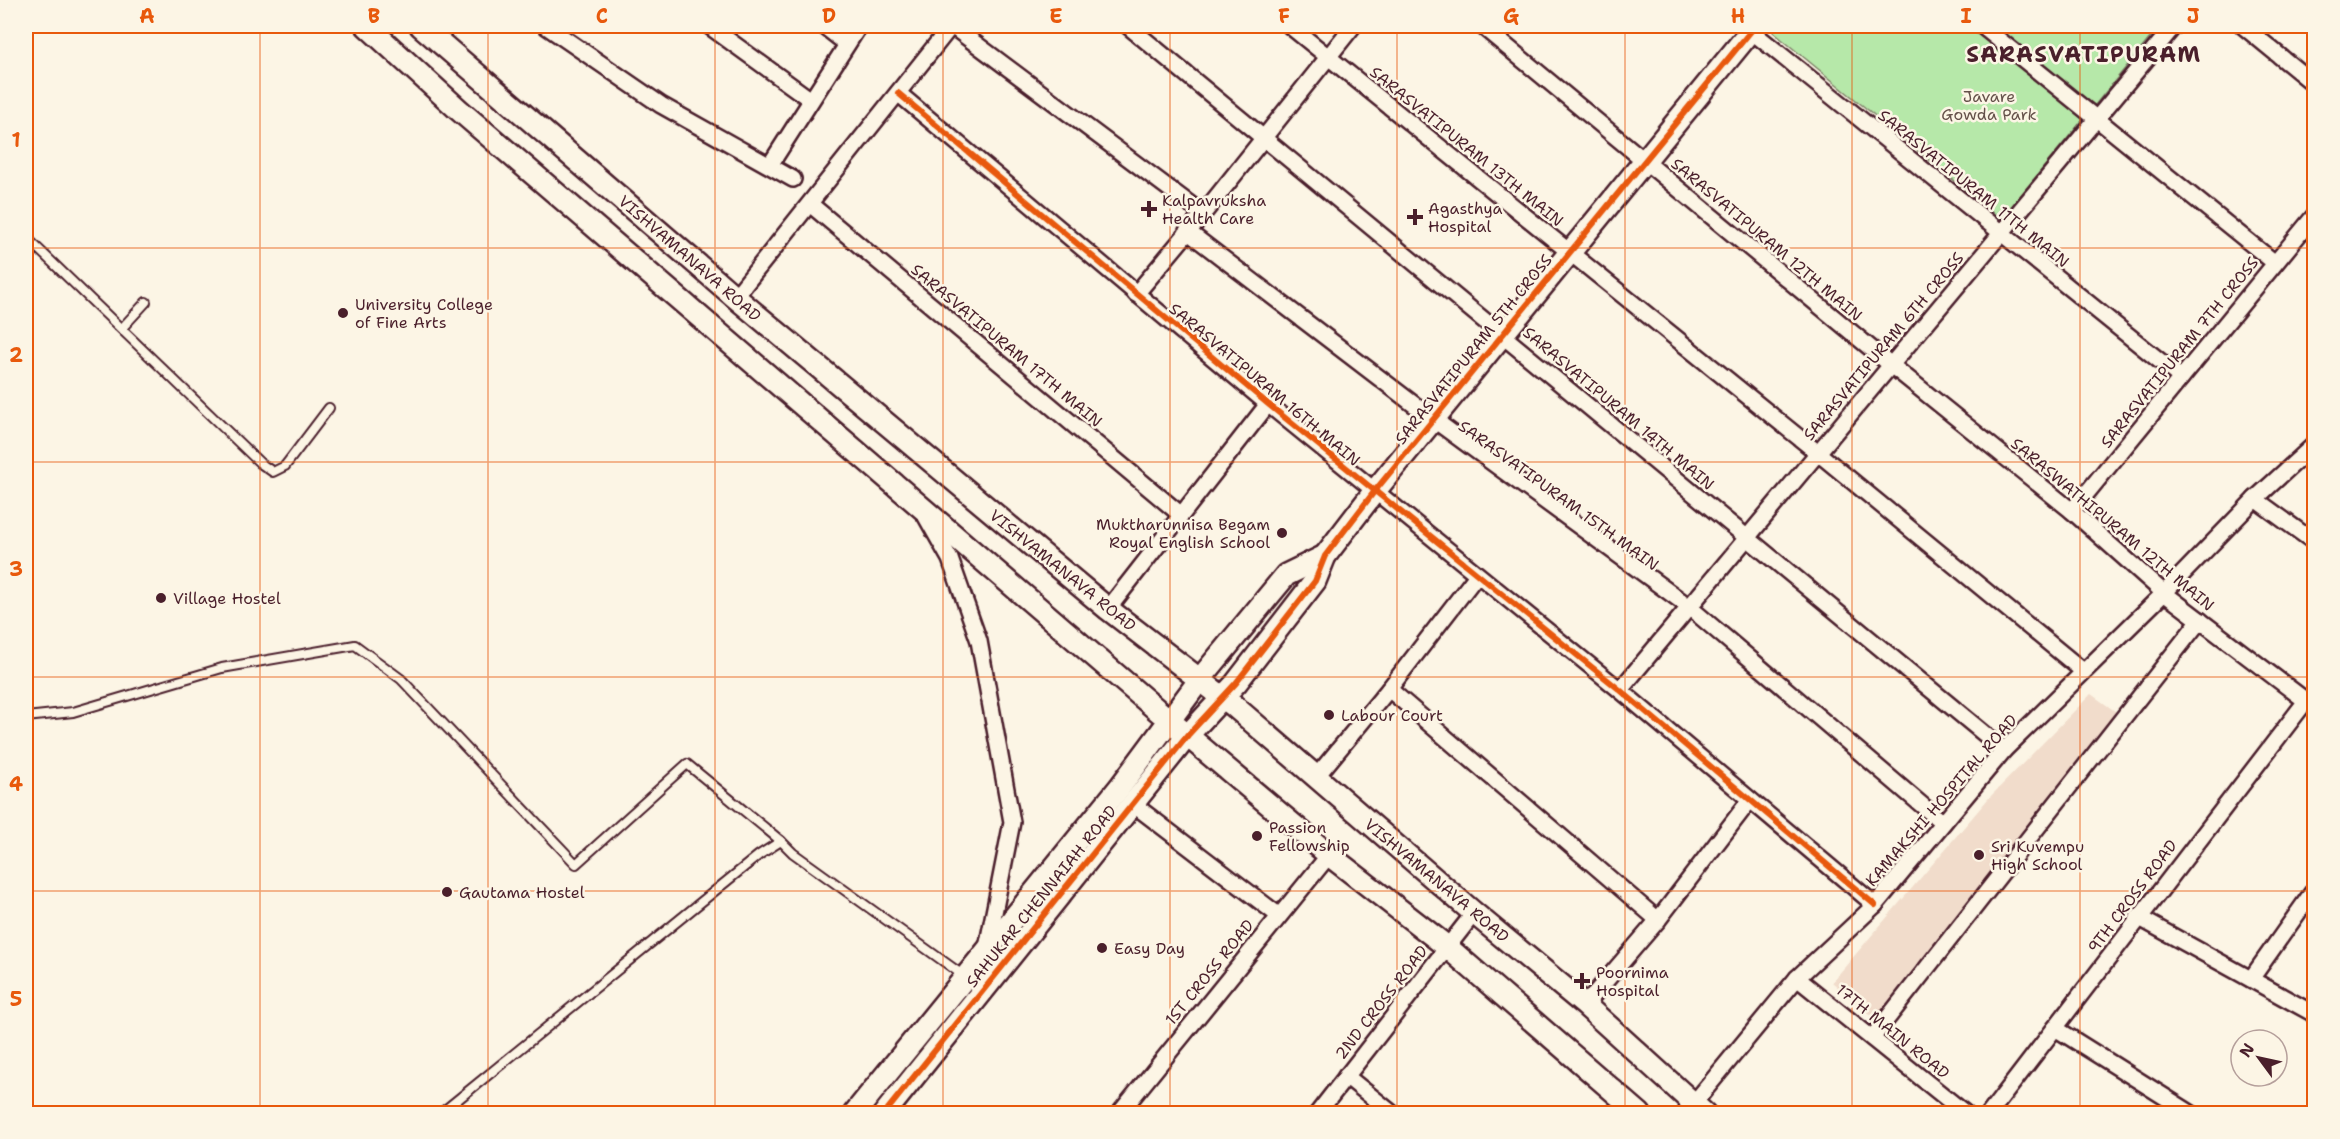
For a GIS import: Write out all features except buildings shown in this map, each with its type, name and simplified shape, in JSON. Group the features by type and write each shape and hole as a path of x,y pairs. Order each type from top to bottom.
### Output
{"main road":[{"path":"367,26 468,118 919,503 1170,721 1329,855 1446,946 1640,1113"},
{"name":"VISHVAMANAVA ROAD","path":"421,26 735,297 1108,609 1201,678 1474,913 1585,1005 1694,1110"},
{"name":"SARASVATIPURAM 5TH CROSS","path":"1222,697 1236,683 1315,580 1325,556 1374,492 1751,27"},
{"name":"SARASVATIPURAM 5TH CROSS","path":"1201,678 1286,575 1325,556"},
{"name":"SAHUKAR CHENNAIAH ROAD","path":"854,1113 1120,787 1201,678"},
{"name":"SAHUKAR CHENNAIAH ROAD","path":"885,1113 1188,735 1222,697"}],"street":[{"path":"709,26 811,100"},
{"path":"824,26 847,44"},
{"path":"770,165 859,26"},
{"path":"735,297 952,26 1203,214"},
{"name":"SARASVATIPURAM 14TH MAIN","path":"1128,26 2004,750"},
{"name":"SARASVATIPURAM 13TH MAIN","path":"1290,26 1818,453 2083,671"},
{"path":"1136,294 1353,26"},
{"name":"SARASVATIPURAM 12TH MAIN","path":"1482,26 1891,365"},
{"path":"1982,26 2276,263"},
{"name":"SARASVATIPURAM 6TH CROSS","path":"1620,690 2174,26"},
{"path":"2243,26 2314,84"},
{"name":"SARASVATIPURAM 11TH MAIN","path":"1751,27 2000,234 2181,378"},
{"path":"553,28 661,105 793,179"},
{"name":"SARASVATIPURAM 16TH MAIN","path":"898,93 1268,404 1620,690 1875,905"},
{"name":"SARASVATIPURAM 17TH MAIN","path":"810,204 1180,514"},
{"name":"SARASVATIPURAM 7TH CROSS","path":"2072,511 2314,216"},
{"name":"SARASVATIPURAM 15TH MAIN","path":"1187,231 1433,419 1688,606 1943,823"},
{"name":"SARASWATHIPURAM 12TH MAIN","path":"1891,365 2072,511 2164,593 2310,704"},
{"path":"1108,609 1268,404"},
{"name":"KAMAKSHI HOSPITAL ROAD","path":"1694,1110 1797,978 1875,905 2004,750 2164,593 2255,499 2314,445"},
{"path":"2255,499 2314,542"},
{"path":"919,503 950,559 979,641 1012,822 986,951"},
{"path":"1316,777 1477,575"},
{"path":"1872,1038 2200,620"},
{"path":"1389,688 1658,920"},
{"name":"9TH CROSS ROAD","path":"1989,1113 2138,917 2310,704"},
{"path":"1585,1005 1658,920 1750,800"},
{"path":"1133,804 1278,915"},
{"name":"1ST CROSS ROAD","path":"1119,1113 1329,855"},
{"path":"2251,979 2314,890"},
{"name":"2ND CROSS ROAD","path":"1317,1113 1474,913"},
{"path":"2138,917 2314,1014"},
{"name":"17TH MAIN ROAD","path":"1797,978 1966,1113"},
{"path":"2055,1029 2192,1113"},
{"path":"1346,1076 1393,1113"}],"lane":[{"path":"26,237 260,464 273,472 285,466 329,408"},
{"path":"122,328 146,302"},
{"path":"26,717 73,712 222,668 355,645 401,680 576,864 687,764 793,853 965,977"},
{"path":"440,1113 759,855 781,841"}],"shaded area":[{"path":"2091,694 2119,714 1877,1021 1832,982 1988,799"}],"green space":[{"name":"Javare Gowda Park","path":"1779,26 2160,26 2001,219 1773,32"}],"cycle path":[{"path":"884,1114 1188,735 1236,683 1315,581 1325,556 1374,492 1755,26"},
{"path":"898,93 1268,404 1620,690 1875,905"}],"place":[{"name":"Kalpavruksha Health Care","path":"1149,209"},
{"name":"Agasthya Hospital","path":"1415,217"},
{"name":"University College of Fine Arts","path":"343,313"},
{"name":"Muktharunnisa Begam Royal English School","path":"1282,533"},
{"name":"Village Hostel","path":"161,598"},
{"name":"Labour Court","path":"1329,715"},
{"name":"Passion Fellowship","path":"1257,836"},
{"name":"Sri Kuvempu High School","path":"1979,855"},
{"name":"Gautama Hostel","path":"447,892"},
{"name":"Easy Day","path":"1102,948"},
{"name":"Poornima Hospital","path":"1582,981"}],"district":[{"name":"SARASVATIPURAM","path":"2084,54"}]}
